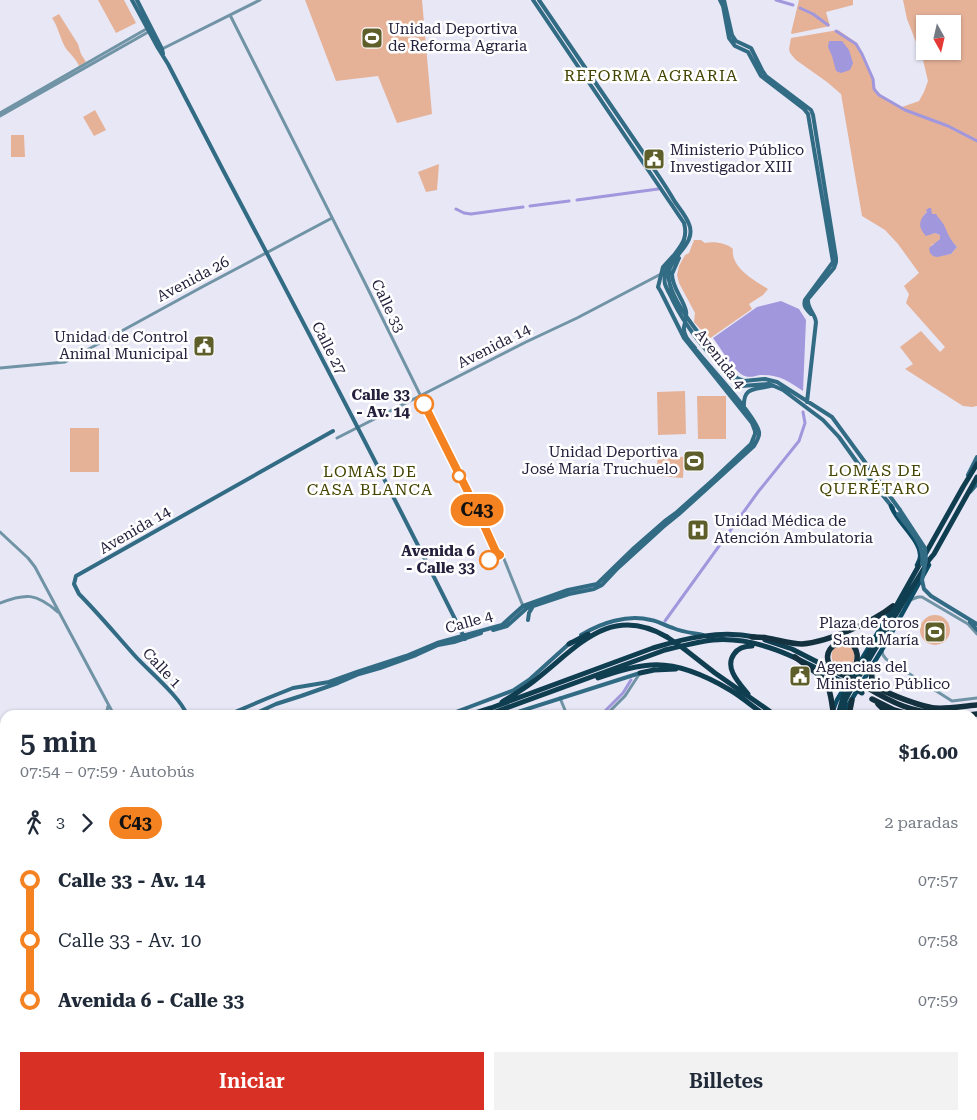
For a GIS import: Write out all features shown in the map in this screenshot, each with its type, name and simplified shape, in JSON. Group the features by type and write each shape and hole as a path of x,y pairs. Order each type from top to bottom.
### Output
{"highway":[{"path":"843,710 849,693 977,464"},
{"path":"837,710 844,694 896,608 934,554 977,477"},
{"path":"752,637 794,644 818,641 839,634 896,608"},
{"path":"491,708 535,680 585,639 608,628 622,625"},
{"path":"569,644 606,626 645,626 668,637 767,710"},
{"path":"485,710 653,648 705,635 731,634 767,640 792,649 835,671"},
{"path":"501,710 665,650 714,640 732,640 760,645 788,654 864,690 915,710"},
{"path":"844,679 828,661 828,653 833,645 842,642 849,643 856,649 858,658 855,669"},
{"path":"751,698 731,668 730,661 733,654 744,647 750,646 788,654"},
{"path":"795,657 825,681 830,691 833,710"},
{"path":"874,663 872,679 875,685 907,701 935,708 977,706"},
{"path":"569,686 635,667 670,665 708,679 731,691 758,710"},
{"path":"640,673 682,668"},
{"path":"864,690 884,710"},
{"path":"872,699 894,710"},
{"path":"850,710 852,700"},
{"path":"954,710 977,706"}],"main road":[{"path":"132,0 150,29"},
{"path":"137,0 150,29"},
{"path":"533,0 684,223 686,232 682,245 663,267 661,274"},
{"path":"539,0 689,222 690,236 669,270 670,282 690,323 736,378 744,381 772,380 777,382 800,398 829,425 891,506 918,546 920,558 896,608 855,669 837,700 835,710"},
{"path":"720,0 735,46 748,52 761,76 804,110 809,118 833,262 804,304 813,318 813,342 806,404"},
{"path":"724,0 731,36"},
{"name":"Calle 27","path":"150,29 358,428 464,637"},
{"name":"Avenida 4","path":"680,253 672,274 672,281 686,309 687,314 684,327 686,336 754,420 759,430 758,439 754,446"},
{"path":"673,256 666,269 665,283 687,327 736,383 742,386 768,384 774,386 834,419 925,548 926,560 922,580 923,587 976,630"},
{"name":"Avenida 4","path":"661,274 658,287 677,326 689,345 752,423 755,431 753,440"},
{"path":"806,404 812,352"},
{"path":"744,407 744,396 748,392 774,386"},
{"path":"800,398 807,394"},
{"name":"Avenida 14","path":"79,574 332,431"},
{"name":"Calle 4","path":"263,710 359,674 426,652 438,645 454,642 502,625 523,606 568,590 597,584 639,543 730,464 753,440"},
{"name":"Calle 4","path":"240,710 293,688 329,682 406,656 430,645 507,626 524,610 569,594 594,589 602,584 662,527 754,446"},
{"path":"963,487 977,457"},
{"path":"967,495 977,484"},
{"path":"891,506 899,512 922,549 920,583 922,591 969,620 976,630"},
{"path":"911,536 914,535 916,530"},
{"path":"845,710 882,650 934,554"},
{"path":"911,577 918,568"},
{"name":"Calle 1","path":"79,574 76,576 74,584 79,594 184,710"},
{"path":"528,620 529,613 534,606"},
{"path":"461,710 514,690 529,680 569,644 594,628 622,620 640,618 674,629 705,635"},
{"path":"525,710 640,673"}],"street":[{"path":"161,51 260,0"},
{"name":"Calle 33","path":"230,15 478,512 496,552 504,559 523,606"},
{"path":"0,114 150,29"},
{"name":"Avenida 26","path":"0,368 65,362 332,218"},
{"name":"Avenida 14","path":"337,438 661,274"},
{"path":"0,532 35,567 111,710"},
{"path":"923,576 924,585 928,592 969,620 977,620"},
{"path":"0,602 14,597 30,596 42,599 60,614"},
{"path":"909,600 918,596 922,597 976,630"},
{"path":"882,650 886,659 952,701 977,698"},
{"path":"874,663 886,659"},
{"path":"611,710 625,696 640,673"},
{"path":"560,698 565,710"},
{"path":"107,710 108,704"}],"shaded area":[{"path":"98,0 124,0 136,23 116,33"},
{"name":"Unidad Deportiva de Reforma Agraria","path":"305,0 422,0 432,114 397,123 378,76 336,81"},
{"path":"799,0 853,0 853,5 826,12 830,26 792,34"},
{"path":"903,0 977,0 977,406 972,407 963,406 905,369 913,364 900,347 921,331 940,352 945,347 906,303 909,294 904,286 919,273 898,244 885,230 862,216 841,94 796,60 789,49 791,38 838,30 857,43 876,90 884,98 902,107 919,101 924,92 928,81 923,60 961,60 961,15 916,15 916,42 907,19","holes":["927,212 934,215 942,223 949,238 957,247 951,254 946,255 931,245 937,243 940,235 930,234 923,216"]},
{"path":"59,14 78,44 86,62 79,66 67,50 52,18"},
{"path":"829,41 842,41 849,50 853,63 850,70 841,73 836,71 828,47"},
{"path":"95,110 106,130 94,136 83,117"},
{"path":"11,135 24,135 25,157 11,157"},
{"path":"439,164 437,190 426,192 418,172"},
{"path":"931,208 932,214 936,214 942,222 957,247 951,254 937,257 930,253 929,248 940,239 940,235 935,233 926,236 920,227 921,221 927,212 926,210"},
{"path":"694,240 727,245 733,249 735,262 744,273 768,289 763,295 749,304 752,309 709,339 694,322 695,313 679,283 677,275 679,266 685,255 689,253"},
{"path":"781,301 799,309 806,320 803,391 778,377 760,375 749,377 741,374 732,365 713,338 757,307"},
{"path":"685,391 686,434 658,435 657,392"},
{"path":"697,396 726,396 726,439 698,439"},
{"path":"70,428 99,428 99,472 70,472"},
{"path":"658,455 684,457 683,478 656,476"},
{"name":"Plaza de toros Santa María","path":"935,615 945,620 950,630 945,640 935,645 925,640 920,630 925,620"},
{"path":"842,644 852,648 855,655 848,672 834,664 832,658 833,649"}],"waterway":[{"path":"776,0 793,5"},
{"path":"800,8 813,14 828,25"},
{"path":"836,31 856,44 873,79 874,89 879,95 905,110 948,126 977,141"},
{"path":"577,200 658,189"},
{"path":"530,206 569,201"},
{"path":"456,209 471,214 523,207"},
{"path":"665,621 758,492 799,441 805,423 803,412"},
{"path":"606,710 623,693 631,680"}],"bus line":[{"name":"C43","path":"424,404 496,552 500,555 489,560"}],"place":[{"name":"Unidad Deportiva de Reforma Agraria","path":"372,38"},
{"name":"Ministerio Público Investigador XIII","path":"654,159"},
{"name":"Unidad de Control Animal Municipal","path":"204,346"},
{"name":"Calle 33 - Av. 14","path":"424,404"},
{"name":"Unidad Deportiva José María Truchuelo","path":"694,461"},
{"name":"Unidad Médica de Atención Ambulatoria","path":"698,530"},
{"name":"Avenida 6 - Calle 33","path":"489,560"},
{"name":"Plaza de toros Santa María","path":"935,632"},
{"name":"Agencias del Ministerio Público","path":"800,676"}],"district":[{"name":"REFORMA AGRARIA","path":"651,75"},
{"name":"LOMAS DE QUERÉTARO","path":"875,479"},
{"name":"LOMAS DE CASA BLANCA","path":"370,480"}]}
